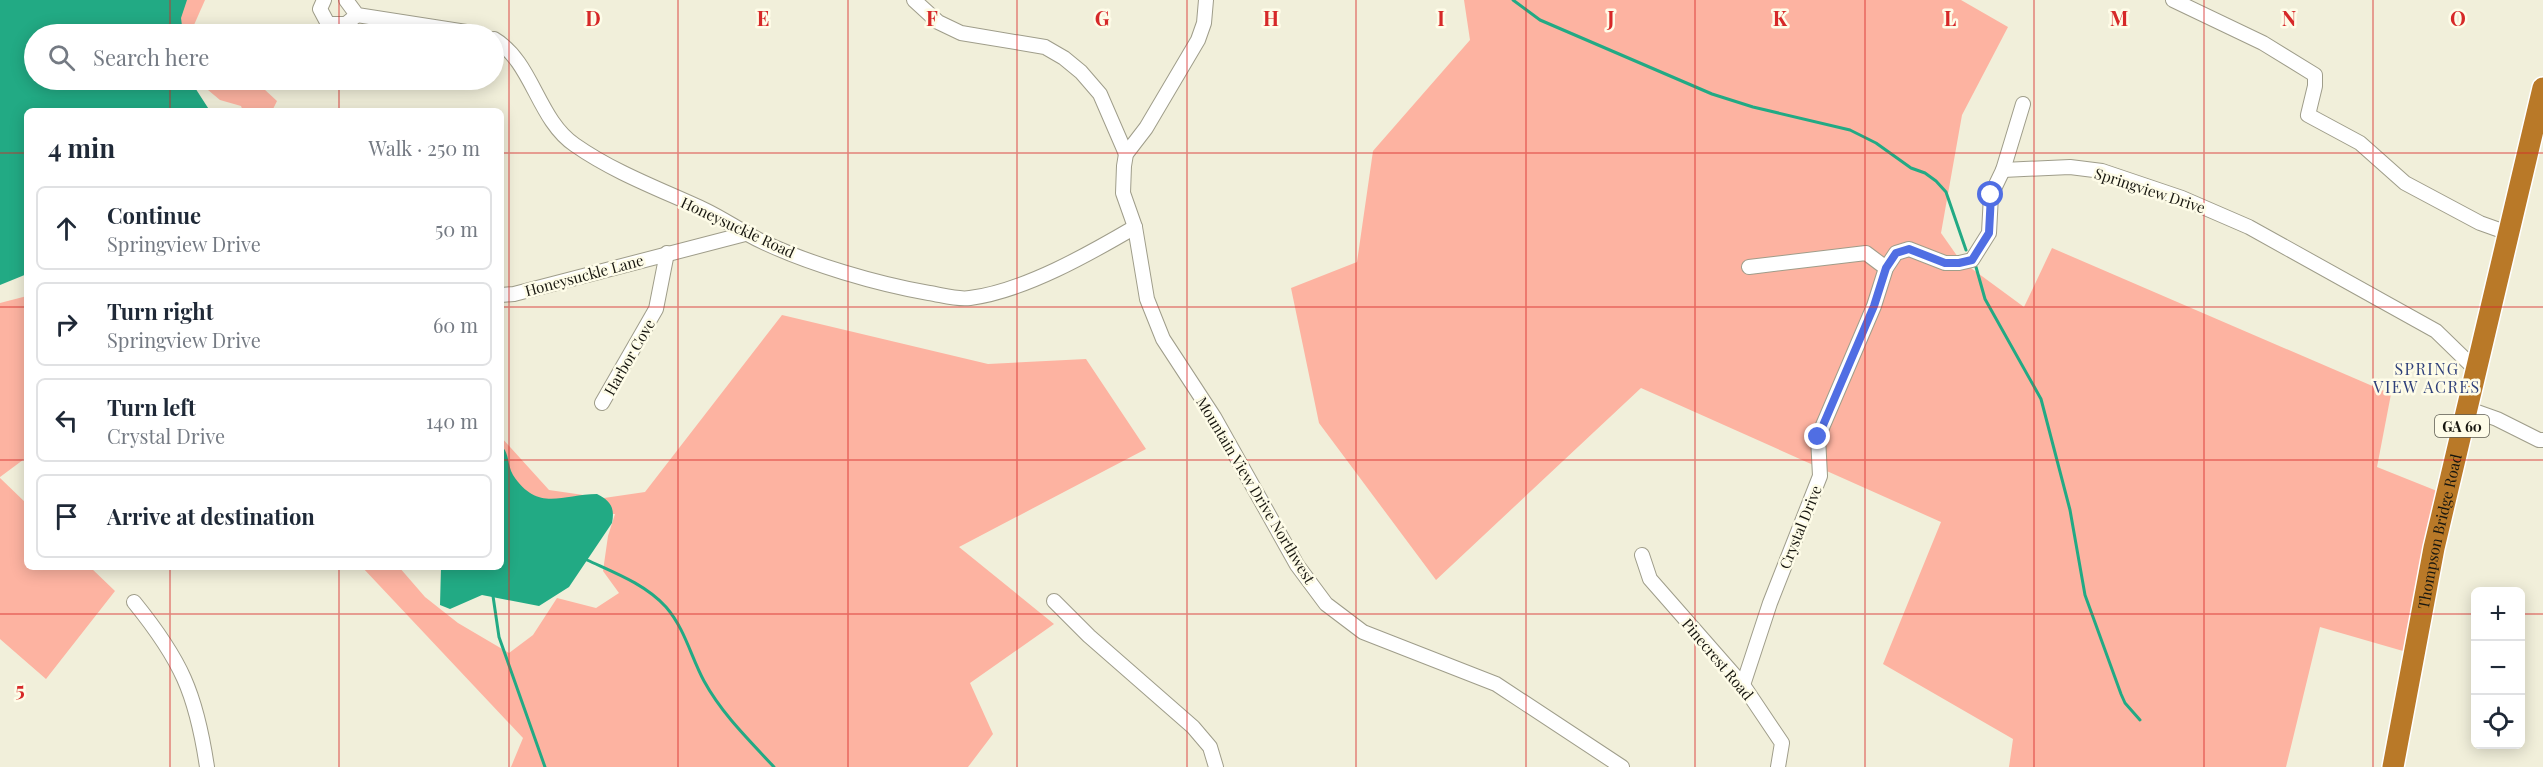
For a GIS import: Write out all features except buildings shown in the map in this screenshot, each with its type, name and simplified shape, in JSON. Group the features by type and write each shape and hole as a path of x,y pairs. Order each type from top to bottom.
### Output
{"highway":[{"name":"Thompson Bridge Road","path":"2393,767 2423,598 2543,88"}],"street":[{"path":"324,0 320,9 328,24 346,24 357,15"},
{"path":"346,0 357,15 415,24"},
{"path":"914,0 938,22 962,33 1036,45 1064,58 1081,72 1100,94 1126,154 1146,128 1198,40 1204,23 1206,0"},
{"path":"2173,0 2263,43 2315,75 2315,86 2308,115 2360,143 2405,183 2480,223 2508,233"},
{"name":"Honeysuckle Road","path":"504,46 519,64 555,125 574,145 659,192 705,210 760,240 847,273 917,291 967,299 995,293 1082,258 1135,227"},
{"path":"1749,267 1866,253 1886,268 1896,253 1909,249 1945,263 1972,260 1989,233 1991,195 2003,170 2023,104"},
{"name":"Mountain View Drive Northwest","path":"1126,154 1123,193 1135,227 1147,299 1163,339 1214,417 1297,565 1326,604 1364,632 1496,684 1622,767"},
{"name":"Springview Drive","path":"2003,170 2070,167 2102,171 2182,198 2250,227 2436,331 2471,365 2474,376"},
{"path":"667,253 749,233"},
{"name":"Honeysuckle Lane","path":"504,295 667,253"},
{"name":"Harbor Cove","path":"603,403 656,309 667,253"},
{"name":"Crystal Drive","path":"1743,685 1770,603 1820,476 1818,437 1874,306 1886,268"},
{"path":"2466,408 2543,440"},
{"name":"Pinecrest Road","path":"1641,555 1650,579 1743,685 1782,743 1778,767"},
{"path":"1054,601 1089,636 1193,727 1210,747 1216,767"},
{"path":"134,602 166,643 187,682 201,729 207,767"}],"shaded area":[{"path":"0,0 187,0 181,18 182,24 24,24 24,90 196,90 208,108 24,108 24,275 0,285"},
{"path":"177,0 205,0 194,24 178,24"},
{"path":"1464,0 1961,0 2008,27 1962,115 1941,233 1960,260 2024,307 2052,248 2391,394 2377,467 2442,493 2403,651 2320,627 2286,767 2009,767 2013,739 1883,664 1941,522 1641,388 1436,580 1319,423 1291,288 1357,262 1373,151 1470,40"},
{"path":"208,90 265,90 277,101 274,108 242,108 220,100"},
{"path":"24,297 24,459 0,477 0,303"},
{"path":"782,315 988,364 1086,359 1146,449 959,547 1054,624 970,683 993,734 968,767 511,767 523,738 365,570 402,570 425,597 458,623 509,653 533,635 557,598 596,608 619,593 603,571 608,536 615,514 565,513 508,487 504,472 504,440 549,490 604,498 645,492"},
{"path":"504,449 513,475 522,487 532,494 551,499 597,494 611,505 612,523 569,587 539,606 482,595 450,609 440,605 441,570 504,570"},
{"path":"0,478 24,501 24,570 93,570 115,591 46,679 0,639"}],"waterway":[{"path":"1513,0 1540,20 1712,94 1753,107 1850,130 1876,143 1911,168 1925,173 1946,192 1966,250"},
{"path":"1976,267 1985,299 2041,399 2070,510 2085,595 2121,694 2125,703 2140,720"},
{"path":"587,560 639,585 666,607 678,624 699,672 719,705 774,767"},
{"path":"493,596 499,637 545,767"}],"district":[{"name":"SPRING VIEW ACRES","path":"2427,377"}],"route":[{"path":"1818,437 1874,306 1886,268 1896,253 1909,249 1945,263 1972,260 1989,233 1988,215 1991,195"}]}
